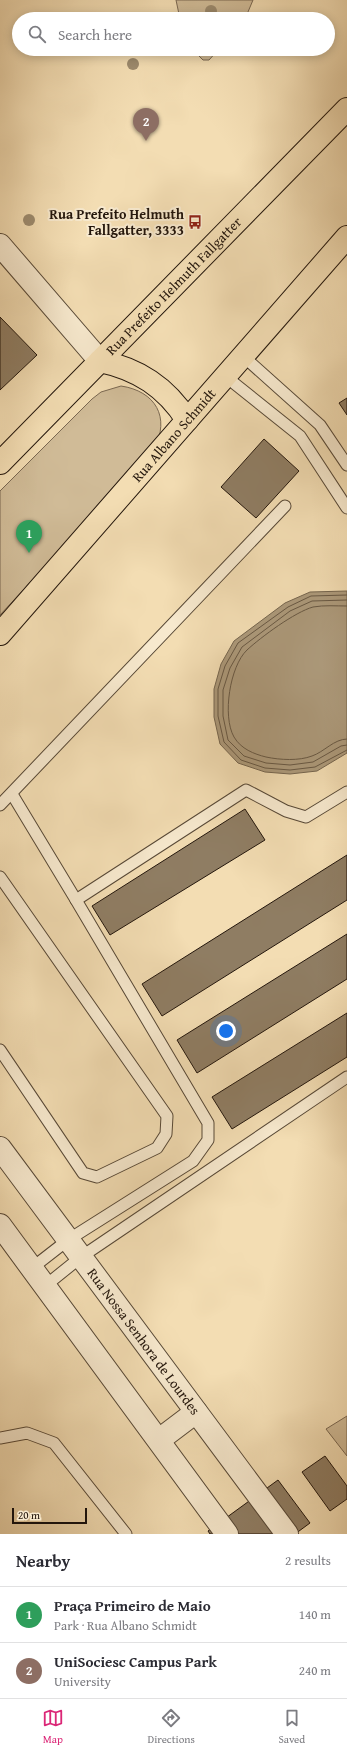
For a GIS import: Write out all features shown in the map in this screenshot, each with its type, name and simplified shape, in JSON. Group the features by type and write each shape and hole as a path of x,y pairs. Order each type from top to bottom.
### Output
{"main road":[{"name":"Rua Prefeito Helmuth Fallgatter","path":"0,463 347,109"},
{"name":"Rua Albano Schmidt","path":"0,634 347,236"},
{"path":"100,361 128,369 149,380 170,398 187,420"}],"street":[{"path":"0,245 100,361"},
{"name":"Rua Nossa Senhora de Lourdes","path":"0,1148 287,1534"},
{"path":"0,1225 228,1534"},
{"path":"159,1440 196,1412"}],"lane":[{"path":"243,356 320,425 347,465"},
{"path":"225,376 300,436 347,508"},
{"path":"0,805 285,506"},
{"path":"76,900 246,790 286,811 306,817 347,792"},
{"path":"12,794 208,1123 208,1140 193,1162 68,1240 32,1268"},
{"path":"0,877 167,1116 166,1134 157,1148 97,1177 84,1173 0,1050"},
{"path":"45,1286 81,1257 347,1077"},
{"path":"0,1438 26,1433 54,1443 126,1534"}],"shaded area":[{"path":"176,0 253,0 248,12 179,12"},
{"path":"199,56 213,56 209,60 203,60"},
{"path":"121,386 143,393 157,407 161,426 159,437 154,449 0,615 0,491 92,399 101,392"},
{"path":"347,1416 347,1456 326,1429"}],"water":[{"path":"347,591 347,753 317,771 290,774 265,772 238,763 220,744 214,717 214,689 221,664 234,641 285,603 310,592"}],"building":[{"path":"0,317 37,355 0,390"},
{"path":"347,398 347,415 339,403"},
{"path":"264,439 299,471 256,518 221,487"},
{"path":"245,809 265,840 110,935 92,906"},
{"path":"347,855 347,900 162,1016 142,984"},
{"path":"347,934 347,979 197,1073 177,1040"},
{"path":"347,1013 347,1057 232,1129 212,1097"},
{"path":"325,1456 347,1486 347,1499 330,1511 302,1472"},
{"path":"278,1480 310,1523 295,1534 210,1534 208,1531"}],"place":[{"name":"UniSociesc Campus Park","path":"146,141"},
{"name":"Rua Prefeito Helmuth Fallgatter, 3333","path":"195,222"},
{"name":"Praça Primeiro de Maio","path":"29,553"}]}
